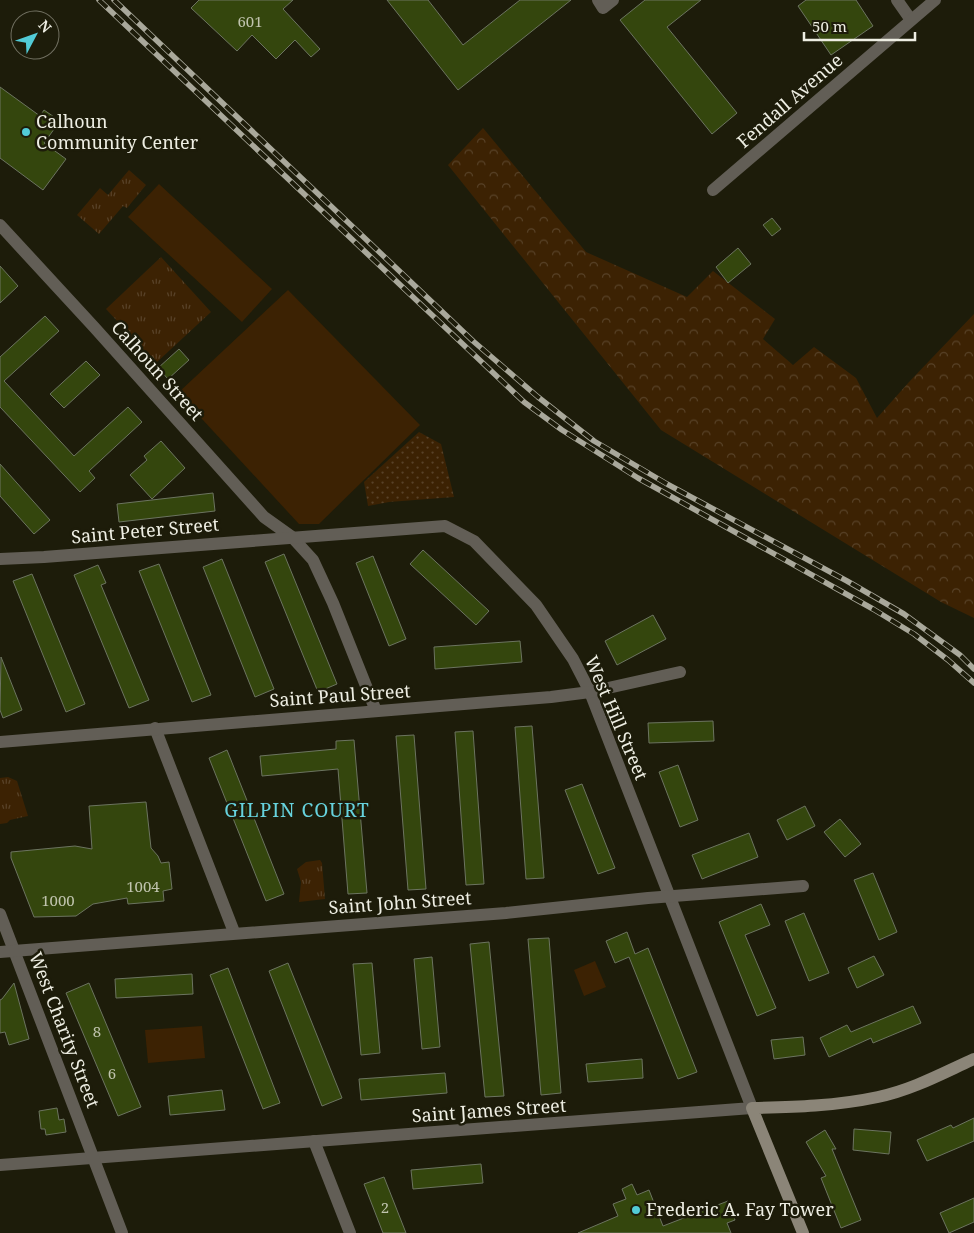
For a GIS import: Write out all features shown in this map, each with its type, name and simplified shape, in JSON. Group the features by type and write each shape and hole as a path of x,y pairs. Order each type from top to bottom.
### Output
{"street":[{"path":"897,0 911,20"},
{"name":"Fendall Avenue","path":"714,190 934,0"},
{"name":"Calhoun Street","path":"0,225 264,517 292,537 313,560 333,603 376,711"},
{"name":"West Hill Street","path":"292,537 445,526 474,540 536,605 573,659 590,692 752,1108"},
{"name":"Saint Peter Street","path":"0,559 93,554 292,537"},
{"name":"Saint Paul Street","path":"0,742 551,697 590,692 680,672"},
{"path":"155,728 234,932"},
{"name":"Saint John Street","path":"0,952 234,932 487,914 803,886"},
{"name":"West Charity Street","path":"0,914 122,1233"},
{"name":"Saint James Street","path":"0,1165 752,1108 828,1105 879,1097 925,1082 974,1059"},
{"path":"752,1108 803,1233"},
{"path":"314,1141 350,1233"}],"green space":[{"path":"483,128 586,252 687,297 713,271 775,319 763,339 793,365 814,347 856,378 877,418 974,314 974,618 941,602 661,430 448,165"},
{"path":"129,170 146,185 127,208 123,206 99,234 77,215 100,188 108,195"},
{"path":"159,184 272,289 242,322 128,217"},
{"path":"161,257 211,312 156,363 106,309"},
{"path":"288,290 420,425 319,524 299,524 178,393"},
{"path":"419,432 441,444 454,497 389,502 368,506 364,482"},
{"path":"8,777 17,781 28,816 0,824 0,778"},
{"path":"320,860 322,863 325,899 299,902 301,882 297,869 306,862"},
{"path":"595,961 606,987 584,996 574,970"},
{"path":"202,1026 205,1058 148,1063 145,1030"}],"building":[{"path":"199,0 293,0 283,9 320,49 311,57 295,40 276,59 252,35 237,51 191,8"},
{"path":"387,0 428,0 463,45 520,0 571,0 458,90"},
{"path":"645,0 701,0 667,27 737,113 712,134 620,20"},
{"path":"806,0 856,0 873,26 831,55 798,6"},
{"name":"Calhoun Community Center","path":"0,87 40,116 44,110 60,121 44,143 66,159 43,190 0,158"},
{"path":"772,218 781,229 772,236 763,225"},
{"path":"738,248 751,264 728,283 716,267"},
{"path":"0,266 18,286 0,303"},
{"path":"45,316 59,331 4,381 74,456 128,407 142,422 89,471 95,478 80,492 0,407 0,357"},
{"path":"179,349 189,360 168,379 158,368"},
{"path":"86,361 100,375 64,408 50,394"},
{"path":"161,441 185,468 152,499 130,475 147,460 144,456"},
{"path":"0,464 50,520 34,534 0,496"},
{"path":"213,493 215,511 119,522 117,504"},
{"path":"423,550 489,611 476,625 410,564"},
{"path":"284,554 337,684 318,692 265,562"},
{"path":"373,556 406,639 389,646 356,563"},
{"path":"222,559 274,689 255,697 203,567"},
{"path":"159,564 211,695 192,702 139,571"},
{"path":"98,565 106,583 101,585 149,700 129,708 74,575"},
{"path":"32,574 85,704 66,712 13,581"},
{"path":"653,615 666,639 617,665 605,641"},
{"path":"520,641 522,662 435,669 434,647"},
{"path":"1,657 22,710 3,718 0,710"},
{"path":"713,721 714,741 649,743 648,723"},
{"path":"532,726 544,878 526,879 515,727"},
{"path":"473,731 484,884 466,885 455,732"},
{"path":"414,735 426,889 408,890 396,736"},
{"path":"354,740 367,893 348,894 338,769 262,776 260,756 336,749 336,741"},
{"path":"227,750 284,894 266,901 209,758"},
{"path":"678,765 698,820 680,827 659,772"},
{"path":"582,784 615,868 598,874 565,790"},
{"path":"146,802 151,848 161,863 169,862 172,889 163,891 164,901 128,904 127,898 93,904 76,916 34,917 11,858 11,852 75,846 92,849 89,806"},
{"path":"805,806 815,826 787,840 777,820"},
{"path":"840,819 861,844 845,857 824,832"},
{"path":"749,833 758,857 702,879 692,855"},
{"path":"873,873 897,932 879,940 854,880"},
{"path":"761,904 770,925 745,935 776,1008 757,1016 719,922"},
{"path":"804,913 829,973 809,981 785,921"},
{"path":"627,932 635,954 648,948 697,1072 678,1079 629,957 615,963 606,941"},
{"path":"549,938 561,1093 541,1095 528,939"},
{"path":"489,942 504,1096 485,1097 470,944"},
{"path":"874,956 884,975 857,988 848,968"},
{"path":"432,957 440,1047 422,1049 414,959"},
{"path":"288,963 342,1098 322,1106 269,971"},
{"path":"372,963 380,1053 361,1055 353,964"},
{"path":"228,968 280,1103 263,1109 210,975"},
{"path":"192,974 193,994 116,998 115,979"},
{"path":"14,983 29,1039 9,1045 5,1032 0,1033 0,1000"},
{"path":"89,983 141,1107 118,1116 66,993"},
{"path":"913,1006 921,1023 873,1043 871,1038 829,1057 820,1038 847,1025 851,1032"},
{"path":"803,1037 805,1055 774,1059 771,1040"},
{"path":"642,1059 643,1078 588,1082 586,1064"},
{"path":"445,1073 447,1093 361,1100 359,1079"},
{"path":"222,1090 225,1110 170,1115 168,1096"},
{"path":"57,1108 59,1120 64,1119 66,1132 46,1135 45,1129 41,1129 39,1111"},
{"path":"974,1118 974,1141 927,1161 917,1140 951,1125 953,1128"},
{"path":"854,1129 891,1132 889,1154 853,1150"},
{"path":"825,1130 836,1149 832,1149 861,1220 841,1228 821,1178 826,1176 806,1142"},
{"path":"481,1164 483,1183 413,1189 411,1170"},
{"path":"384,1177 406,1233 383,1233 364,1184"},
{"name":"Frederic A. Fay Tower","path":"632,1184 637,1195 649,1190 663,1226 728,1201 735,1220 727,1223 731,1233 578,1233 618,1216 613,1204 626,1199 622,1189"},
{"path":"974,1198 974,1222 949,1233 940,1213"}],"railway":[{"path":"99,0 524,402 562,430 638,478 873,609 914,634 974,683"},
{"path":"114,0 473,341 538,397 594,441 667,484 847,581 904,614 960,655 974,669"}],"place":[{"name":"Calhoun Community Center","path":"26,132"},
{"name":"Frederic A. Fay Tower","path":"636,1210"}],"district":[{"name":"GILPIN COURT","path":"297,810"}]}
